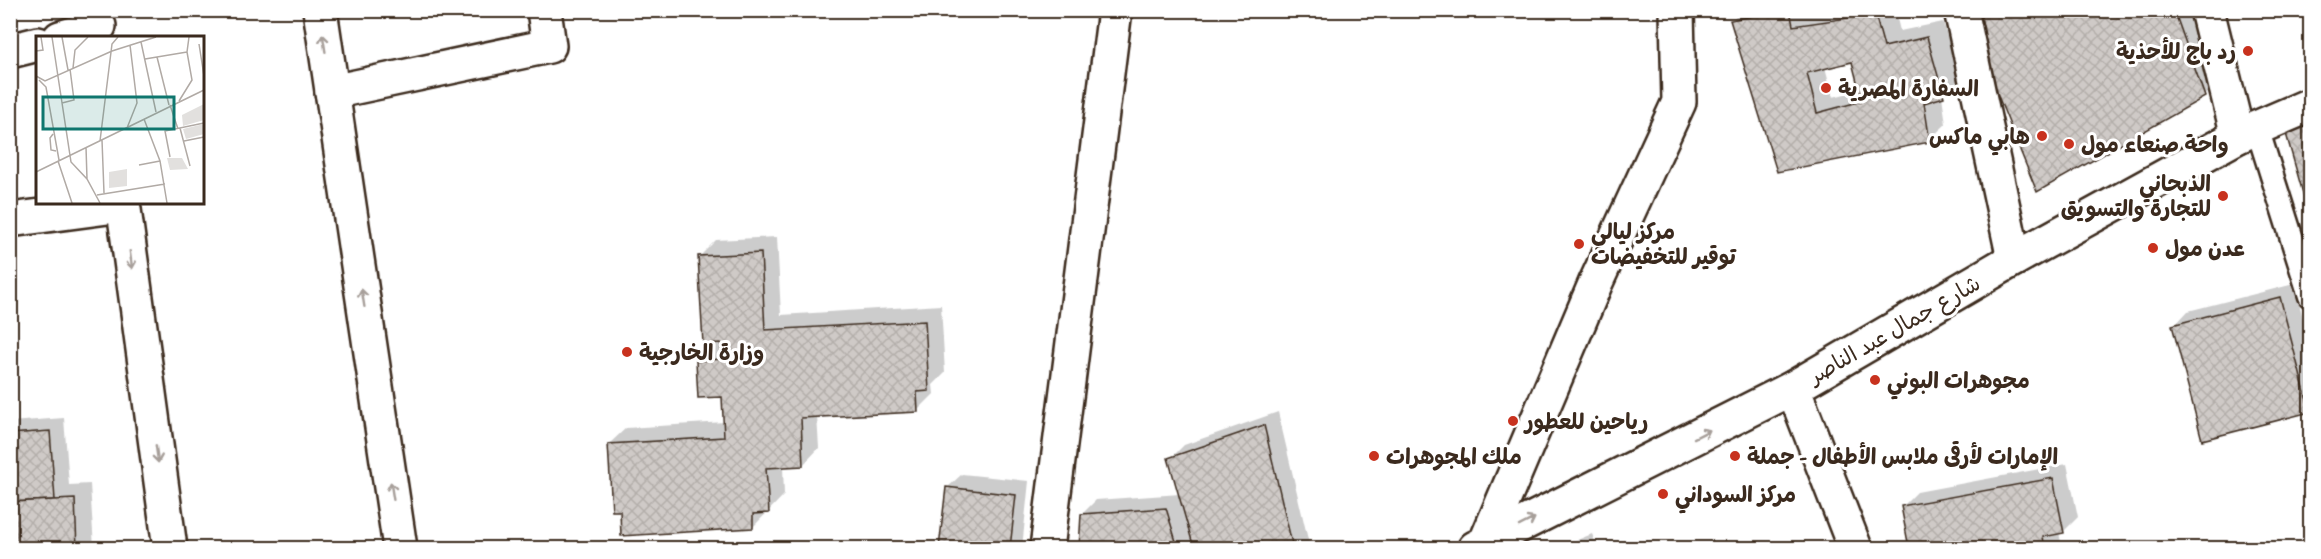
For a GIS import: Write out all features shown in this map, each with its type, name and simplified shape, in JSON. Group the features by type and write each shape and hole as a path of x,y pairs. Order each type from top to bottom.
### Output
{"street":[{"path":"320,10 400,549"},
{"path":"332,92 549,46 544,10"},
{"path":"1047,549 1115,10"},
{"path":"1480,546 1596,282 1679,102 1677,10"},
{"path":"1961,10 2014,259"},
{"path":"2207,10 2248,132"},
{"path":"66,36 99,25"},
{"path":"10,51 36,44"},
{"name":"شارع جمال عبد الناصر","path":"1480,546 1792,388 2014,259 2248,132 2310,105"},
{"path":"10,220 123,204 170,549"},
{"path":"1792,388 1855,549"}],"lane":[{"path":"2248,132 2310,296"}],"building":[{"path":"1790,10 1793,26 1875,14 1884,47 1927,37 1944,97 1924,103 1930,142 1777,172 1730,20","holes":["1852,62 1862,101 1817,113 1807,73"]},
{"name":"واحة صنعاء مول","path":"1970,10 2174,10 2205,97 2037,192 1964,12"},
{"path":"2310,114 2310,218 2283,123"},
{"path":"761,253 765,330 925,321 929,391 917,392 918,412 801,418 803,466 766,468 769,513 753,514 753,528 621,536 620,511 612,511 608,444 724,437 722,397 698,398 696,361 722,359 721,343 703,344 698,256"},
{"path":"2280,297 2310,412 2202,440 2172,325"},
{"path":"1264,425 1293,548 1194,548 1168,458"},
{"path":"50,431 55,500 10,502 10,434"},
{"path":"2053,478 2064,533 2043,537 2045,548 1909,548 1901,506"},
{"path":"946,487 1016,495 1010,548 939,548"},
{"path":"75,499 77,548 10,548 10,502"},
{"path":"1166,508 1178,548 1079,548 1081,514"}],"place":[{"name":"رد باج للأحذية","path":"2248,51"},
{"name":"السفارة المصرية","path":"1826,88"},
{"name":"هابي ماكس","path":"2042,136"},
{"name":"واحة صنعاء مول","path":"2069,144"},
{"name":"الذبحاني للتجارة والتسويق","path":"2223,196"},
{"name":"مركز ليالي توقير للتخفيضات","path":"1579,244"},
{"name":"عدن مول","path":"2153,248"},
{"name":"وزارة الخارجية","path":"627,352"},
{"name":"مجوهرات البوني","path":"1875,380"},
{"name":"رياحين للعطور","path":"1513,421"},
{"name":"ملك المجوهرات","path":"1374,456"},
{"name":"الإمارات لأرقى ملابس الأطفال - جملة","path":"1735,456"},
{"name":"مركز السوداني","path":"1663,494"}]}
